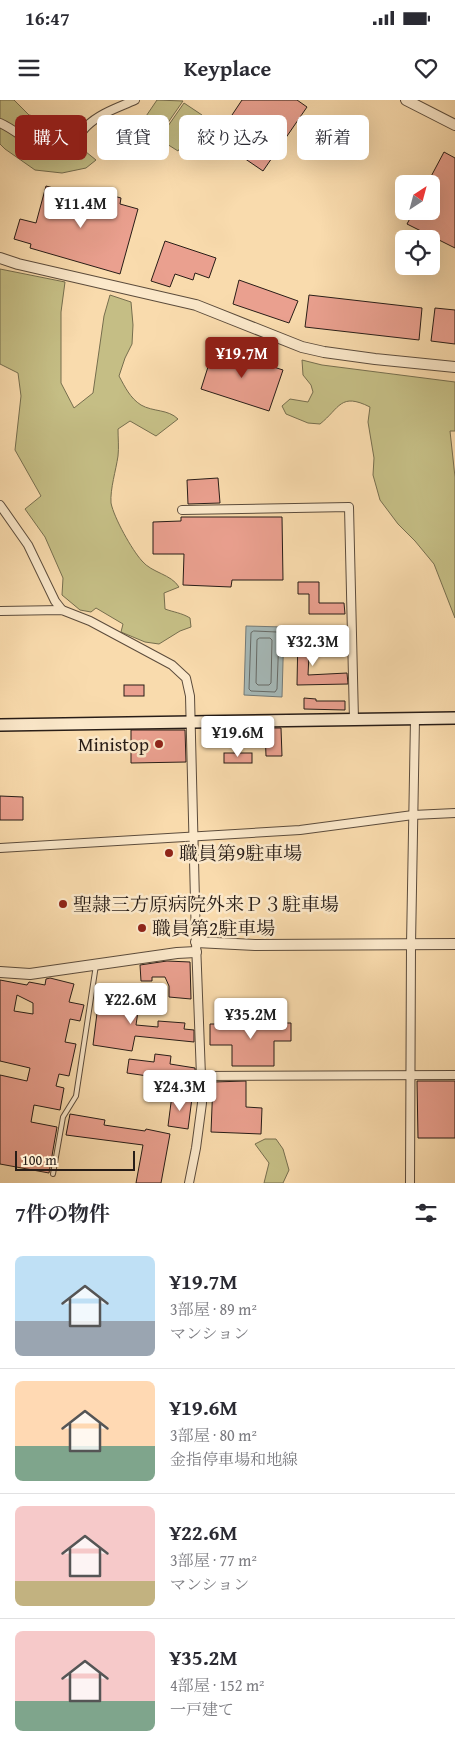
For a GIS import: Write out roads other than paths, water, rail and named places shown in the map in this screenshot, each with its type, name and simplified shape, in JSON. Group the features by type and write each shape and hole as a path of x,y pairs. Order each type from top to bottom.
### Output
{"main road":[{"path":"0,725 455,718"}],"street":[{"path":"0,123 44,149 65,149 73,143 88,125 99,117 135,100"},
{"path":"406,100 455,125"},
{"path":"0,258 18,264 196,305 302,347 375,359 455,366"},
{"path":"0,505 28,545 55,600 62,610"},
{"path":"182,510 349,507 354,720"},
{"path":"0,611 62,610 90,622 172,666 186,678 190,696 196,947 202,1076 202,1103 196,1148 188,1183"},
{"path":"410,1183 414,719"},
{"path":"0,848 300,830 413,815 455,813"},
{"path":"0,972 30,974 177,953 196,947 255,944 455,944"},
{"path":"202,1076 455,1075"}],"lane":[{"path":"54,1174 63,1117 76,1096 96,965"}],"water":[{"path":"246,626 284,627 282,697 244,695"}],"place":[{"name":"Ministop","path":"159,744"},
{"name":"職員第9駐車場","path":"169,853"},
{"name":"聖隷三方原病院外来Ｐ３駐車場","path":"63,904"},
{"name":"職員第2駐車場","path":"142,928"}]}
